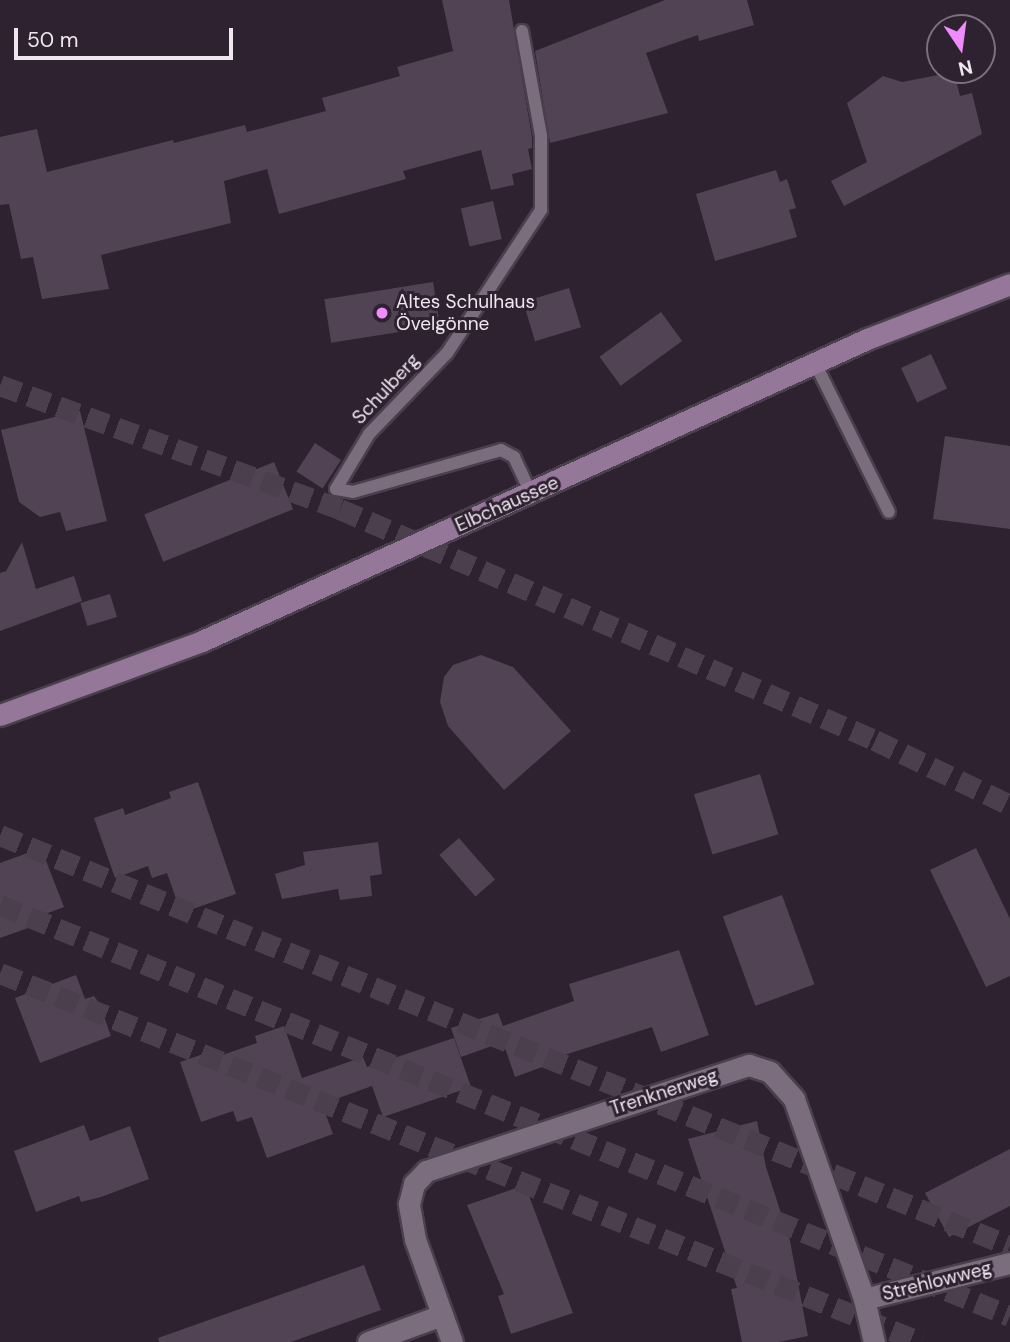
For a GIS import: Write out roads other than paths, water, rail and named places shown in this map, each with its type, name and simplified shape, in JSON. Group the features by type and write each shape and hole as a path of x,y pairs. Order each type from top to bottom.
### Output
{"main road":[{"name":"Elbchaussee","path":"0,715 202,641 815,363 926,314 1010,284"}],"street":[{"name":"Trenknerweg","path":"452,1342 415,1239 409,1203 414,1184 426,1171 749,1065 770,1072 794,1099 864,1299 874,1342"},
{"name":"Strehlowweg","path":"864,1299 1010,1264"},
{"path":"368,1342 442,1315"}],"lane":[{"name":"Schulberg","path":"522,31 541,136 541,210 447,353 369,434 336,489 353,492 501,450 514,457 531,493"},
{"path":"815,363 888,512"}],"tunnel":[{"path":"0,385 340,509 875,740 1010,805"},
{"path":"0,835 1010,1246"},
{"path":"0,905 1010,1316"},
{"path":"0,973 921,1342"}],"place":[{"name":"Altes Schulhaus Övelgönne","path":"382,313"}]}
